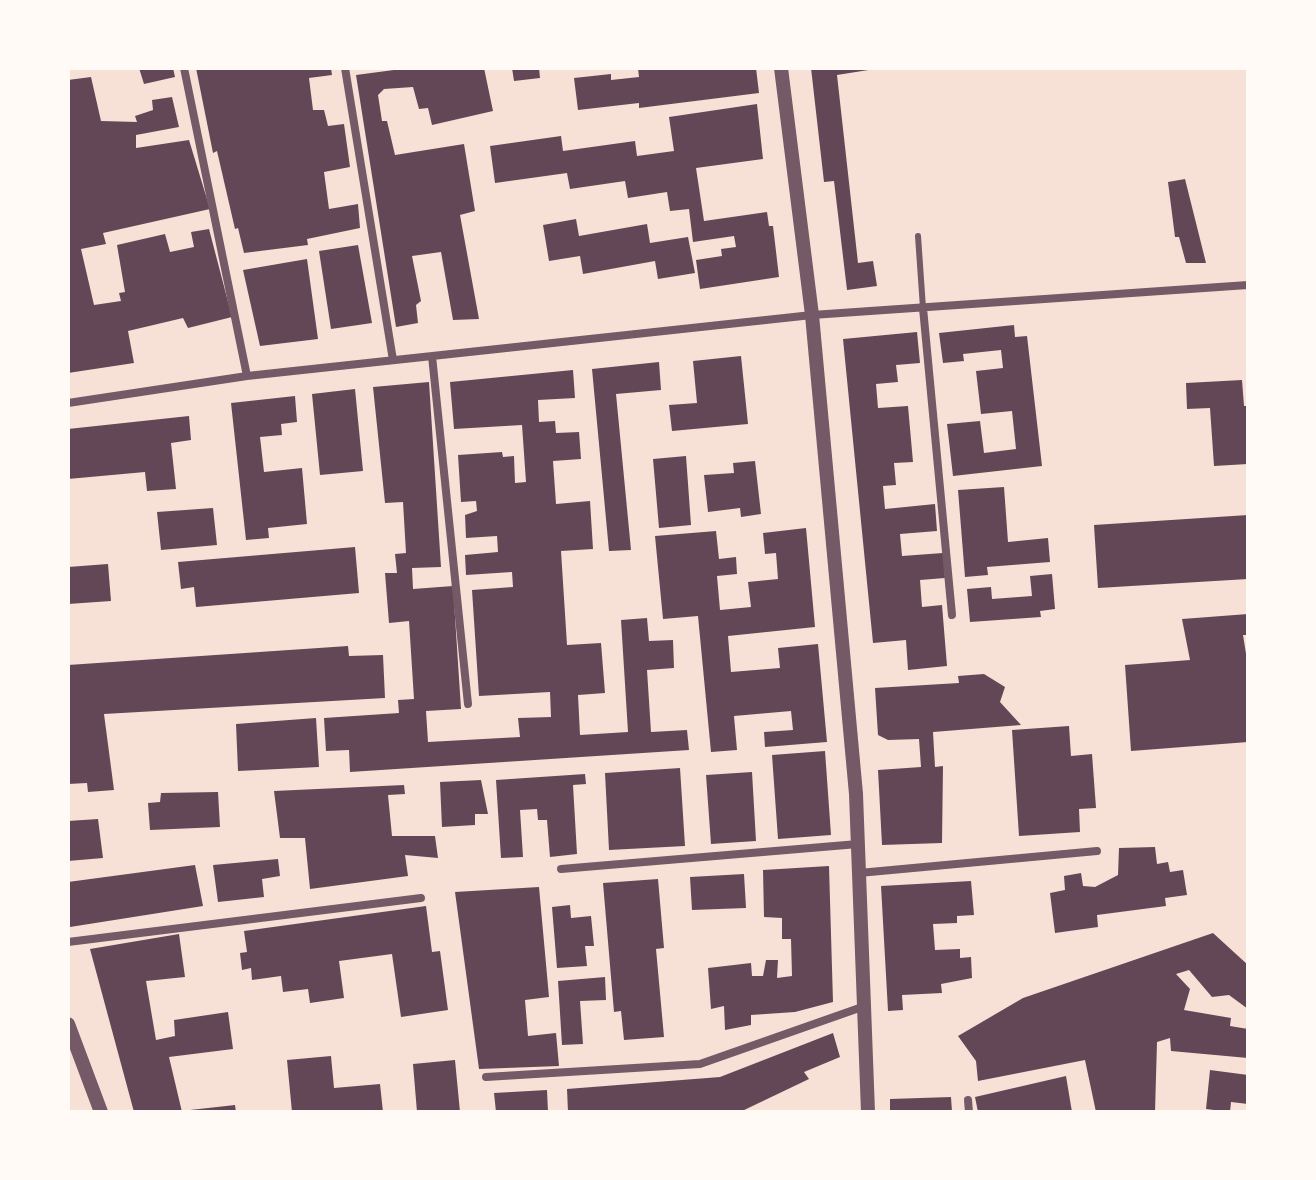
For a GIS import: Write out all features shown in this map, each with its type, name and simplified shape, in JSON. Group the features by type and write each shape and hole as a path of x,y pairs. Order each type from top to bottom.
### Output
{"street":[{"path":"184,68 247,376"},
{"path":"345,68 393,360"},
{"path":"781,68 812,315 858,844 868,1112"},
{"path":"68,403 247,376 812,315 1248,285"},
{"path":"923,308 952,615"},
{"path":"432,356 468,704"},
{"path":"561,869 858,844"},
{"path":"859,873 1097,851"},
{"path":"68,942 421,898"},
{"path":"486,1077 700,1064 865,1006"},
{"path":"68,1024 101,1112"},
{"path":"968,1100 969,1112"}],"lane":[{"path":"918,236 923,308"}],"building":[{"path":"139,68 173,68 175,77 144,84"},
{"path":"196,68 331,68 332,75 309,78 313,110 324,110 328,126 344,124 350,167 324,172 329,209 358,204 360,228 307,239 308,245 244,253 238,228 235,229 217,151 213,153"},
{"path":"409,68 484,68 493,111 432,125 428,108 419,109 413,87 384,89 378,95 382,121 387,121 395,155 464,144 475,211 460,215 479,319 453,320 441,252 412,256 421,301 416,305 418,323 396,327 356,75"},
{"path":"512,68 539,68 540,78 514,81"},
{"path":"638,68 756,68 759,93 639,108 639,103 578,110 574,78 611,74 611,80 639,77"},
{"path":"811,68 881,68 837,75 858,263 873,261 877,286 847,290 834,181 824,182"},
{"path":"91,77 101,121 137,122 135,116 153,110 152,100 172,97 179,127 136,135 136,148 189,140 210,209 103,233 106,244 81,249 94,305 121,301 119,293 125,292 117,245 165,234 170,252 194,247 191,232 209,229 232,317 188,328 183,318 128,331 134,363 68,373 68,80"},
{"path":"757,104 763,159 696,168 704,221 767,212 769,226 773,226 779,277 700,289 696,260 722,256 721,249 736,247 734,236 693,242 689,209 670,211 667,192 628,198 625,181 570,189 567,173 495,183 490,146 561,136 563,151 635,141 637,156 674,151 669,117"},
{"path":"1185,179 1206,263 1186,263 1179,237 1175,237 1168,182"},
{"path":"576,219 579,236 647,224 650,243 688,237 695,273 658,279 655,261 583,274 580,256 549,261 543,225"},
{"path":"358,245 372,323 331,329 319,251"},
{"path":"307,259 318,339 260,346 243,270"},
{"path":"1014,325 1015,337 1027,336 1042,466 953,476 947,424 980,421 984,453 1016,449 1012,411 981,414 976,371 1003,368 1001,350 963,354 964,361 943,363 939,333"},
{"path":"917,332 920,363 896,365 898,382 876,384 878,408 908,406 913,462 894,463 896,485 883,486 885,509 935,504 937,531 900,534 902,556 943,553 945,578 920,580 922,607 942,605 947,666 908,670 906,640 873,643 843,339"},
{"path":"741,356 748,424 672,431 669,405 697,403 693,361"},
{"path":"659,362 661,390 616,394 631,550 609,551 592,369"},
{"path":"573,370 575,398 538,400 539,422 555,421 556,433 579,432 581,459 553,461 556,504 590,501 593,549 561,551 567,645 601,643 605,693 578,695 580,735 628,732 621,620 647,618 649,641 673,640 674,668 647,670 651,732 687,730 689,750 350,772 349,750 326,751 324,718 399,713 398,700 414,699 409,621 389,623 385,573 397,573 395,554 406,553 403,502 385,503 373,387 429,382 441,567 412,568 413,589 453,586 461,709 426,711 428,742 520,737 518,718 551,717 550,692 479,696 472,590 513,587 512,572 466,575 465,555 498,552 497,536 466,538 465,515 477,511 476,501 461,502 458,455 502,452 503,457 514,456 515,483 526,482 522,425 454,429 450,382"},
{"path":"1242,380 1244,406 1248,406 1248,464 1214,466 1210,408 1187,409 1186,383"},
{"path":"355,389 363,471 320,475 312,394"},
{"path":"295,396 297,422 281,424 282,435 260,437 264,472 302,468 307,524 268,528 269,538 246,540 231,403"},
{"path":"189,416 191,440 171,443 176,489 147,491 145,472 68,479 68,429"},
{"path":"686,456 691,525 659,528 653,459"},
{"path":"755,461 761,514 741,517 740,508 708,512 704,475 734,473 733,463"},
{"path":"1004,487 1008,542 1048,538 1050,562 987,567 988,575 965,577 958,490"},
{"path":"213,508 217,545 161,550 157,512"},
{"path":"1248,515 1248,579 1098,588 1094,525"},
{"path":"806,528 815,627 728,636 731,672 780,668 778,648 818,644 827,742 765,747 764,732 793,730 791,711 734,716 737,750 711,752 698,616 663,619 655,536 716,531 719,559 736,557 737,574 717,576 720,610 751,607 748,582 778,579 776,553 765,554 763,533"},
{"path":"355,547 359,593 196,607 194,587 181,589 178,562"},
{"path":"108,564 111,601 68,604 68,567"},
{"path":"1052,574 1055,609 1040,611 1041,617 970,622 967,589 991,587 992,599 1032,596 1030,576"},
{"path":"1248,614 1248,635 1243,635 1248,666 1248,742 1131,751 1125,665 1190,660 1182,619"},
{"path":"348,646 349,656 383,655 385,698 104,714 114,790 88,792 87,783 68,784 68,665"},
{"path":"984,674 1005,687 1000,702 1021,725 933,732 935,767 943,766 942,843 882,845 878,770 921,767 919,739 888,740 878,735 875,688 959,683 958,676"},
{"path":"316,718 319,767 238,771 236,724"},
{"path":"1069,726 1071,756 1092,754 1096,808 1079,809 1080,832 1019,836 1012,730"},
{"path":"825,751 831,835 778,839 772,755"},
{"path":"680,768 685,846 609,850 605,773"},
{"path":"752,772 756,841 711,844 706,775"},
{"path":"585,774 586,784 573,785 577,854 550,857 547,820 538,820 537,809 520,810 523,857 501,858 496,780"},
{"path":"481,780 488,814 475,814 475,825 442,827 440,782"},
{"path":"404,785 405,794 388,795 392,836 435,836 438,858 405,855 408,876 310,889 305,838 280,838 274,791"},
{"path":"218,792 220,827 150,830 148,803 160,802 161,793"},
{"path":"98,819 103,858 68,861 68,821"},
{"path":"1155,847 1157,864 1168,862 1170,872 1183,870 1187,895 1165,898 1166,906 1097,915 1098,927 1055,933 1050,893 1065,890 1064,876 1081,873 1083,886 1095,887 1118,875 1119,848"},
{"path":"278,859 280,876 262,879 264,897 218,902 213,865"},
{"path":"195,865 203,906 70,927 68,882"},
{"path":"829,866 833,1002 795,1012 751,1015 751,1025 725,1030 724,1006 711,1009 708,968 751,963 752,976 763,976 766,960 778,960 777,978 792,976 791,939 782,939 782,918 764,917 763,870"},
{"path":"744,874 746,908 692,910 690,877"},
{"path":"658,879 664,948 656,949 664,1037 624,1040 621,1011 614,1012 603,883"},
{"path":"971,881 974,915 957,916 957,923 933,924 935,950 960,949 960,958 971,957 972,978 941,984 942,993 902,995 903,1010 888,1011 881,886"},
{"path":"539,887 549,997 525,1000 528,1036 556,1033 559,1066 479,1069 455,892"},
{"path":"570,905 571,918 591,916 594,946 585,946 587,966 557,968 552,907"},
{"path":"426,906 432,952 440,951 448,1010 401,1017 392,954 339,961 344,998 310,1003 308,989 283,992 281,976 252,980 251,968 242,970 240,953 247,952 244,931"},
{"path":"1213,933 1248,965 1248,1009 1229,995 1212,997 1189,970 1176,974 1190,989 1184,1010 1231,1018 1230,1026 1248,1029 1248,1058 1171,1051 1170,1038 1157,1042 1155,1112 1096,1112 1085,1060 978,1081 976,1061 958,1036 1023,998"},
{"path":"179,934 185,977 146,981 156,1040 175,1036 174,1020 228,1012 233,1049 169,1057 182,1112 134,1112 90,949"},
{"path":"605,977 606,1000 580,1001 583,1044 562,1045 558,981"},
{"path":"833,1033 840,1057 804,1072 809,1079 740,1112 568,1112 567,1089 720,1077"},
{"path":"331,1056 334,1088 380,1084 383,1112 292,1112 287,1060"},
{"path":"455,1060 460,1112 417,1112 413,1064"},
{"path":"1210,1070 1248,1075 1248,1104 1231,1102 1230,1112 1206,1109"},
{"path":"1066,1076 1072,1112 978,1112 975,1097"},
{"path":"547,1090 548,1112 496,1112 494,1093"},
{"path":"951,1097 952,1112 890,1112 890,1099"},
{"path":"235,1105 236,1112 190,1112 190,1110"}]}
